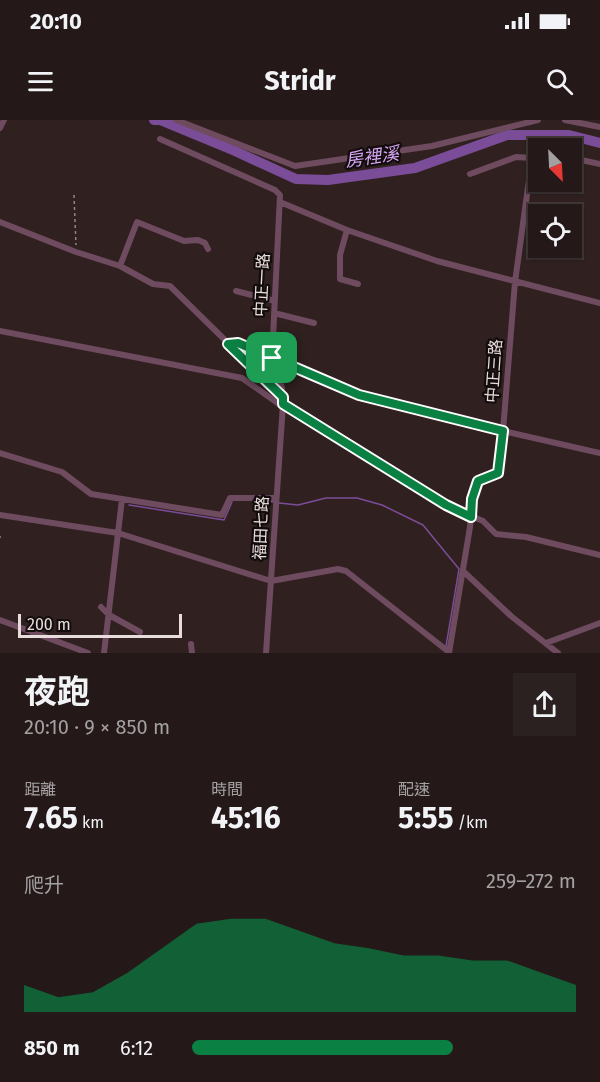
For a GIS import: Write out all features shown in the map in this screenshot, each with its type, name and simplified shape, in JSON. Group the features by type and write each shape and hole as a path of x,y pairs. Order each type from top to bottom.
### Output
{"lane":[{"path":"0,128 4,120"},
{"path":"177,120 295,166 432,146 538,120"},
{"path":"565,120 600,128"},
{"path":"160,139 275,190 280,195 280,202 347,230 437,261 600,303"},
{"path":"470,174 516,157 528,158"},
{"path":"582,160 600,164"},
{"name":"中正三路","path":"449,653 472,499 478,481 498,473 515,282 528,187"},
{"name":"中正一路","path":"280,202 272,358 283,400"},
{"path":"0,222 76,252 120,266 153,284 170,286 283,400 446,505 483,522 496,534 526,537 600,555"},
{"path":"120,266 137,222 183,241 198,240 205,243 208,249"},
{"path":"347,230 340,255 340,279 358,284"},
{"path":"236,291 275,301"},
{"path":"274,313 314,322"},
{"path":"0,331 242,378 279,404 283,400"},
{"path":"228,344 238,343 359,395 600,453"},
{"name":"福田七路","path":"266,653 283,400"},
{"path":"0,453 63,472 91,494 122,500 222,515 230,498 276,498"},
{"path":"104,653 122,500"},
{"path":"0,515 118,533 272,581 338,569 346,571 449,653"},
{"path":"463,571 511,616 558,653"},
{"path":"101,607 109,615 140,632"},
{"path":"0,620 88,653"},
{"path":"546,643 600,623"},
{"path":"191,644 192,653"}],"path":[{"path":"74,195 76,252"}],"waterway":[{"name":"房裡溪","path":"154,120 160,120 235,151 296,179 328,180 415,168 507,135 569,135 600,143"},
{"path":"279,503 298,505 326,498 357,498 382,505 423,525 459,569 446,646"},
{"path":"264,501 274,502"},
{"path":"129,505 224,520 232,502"}],"route":[{"path":"238,343 272,358 359,395 503,431 498,473 478,481 472,499 471,517 446,505 283,404 283,397 228,344 238,343"}]}
